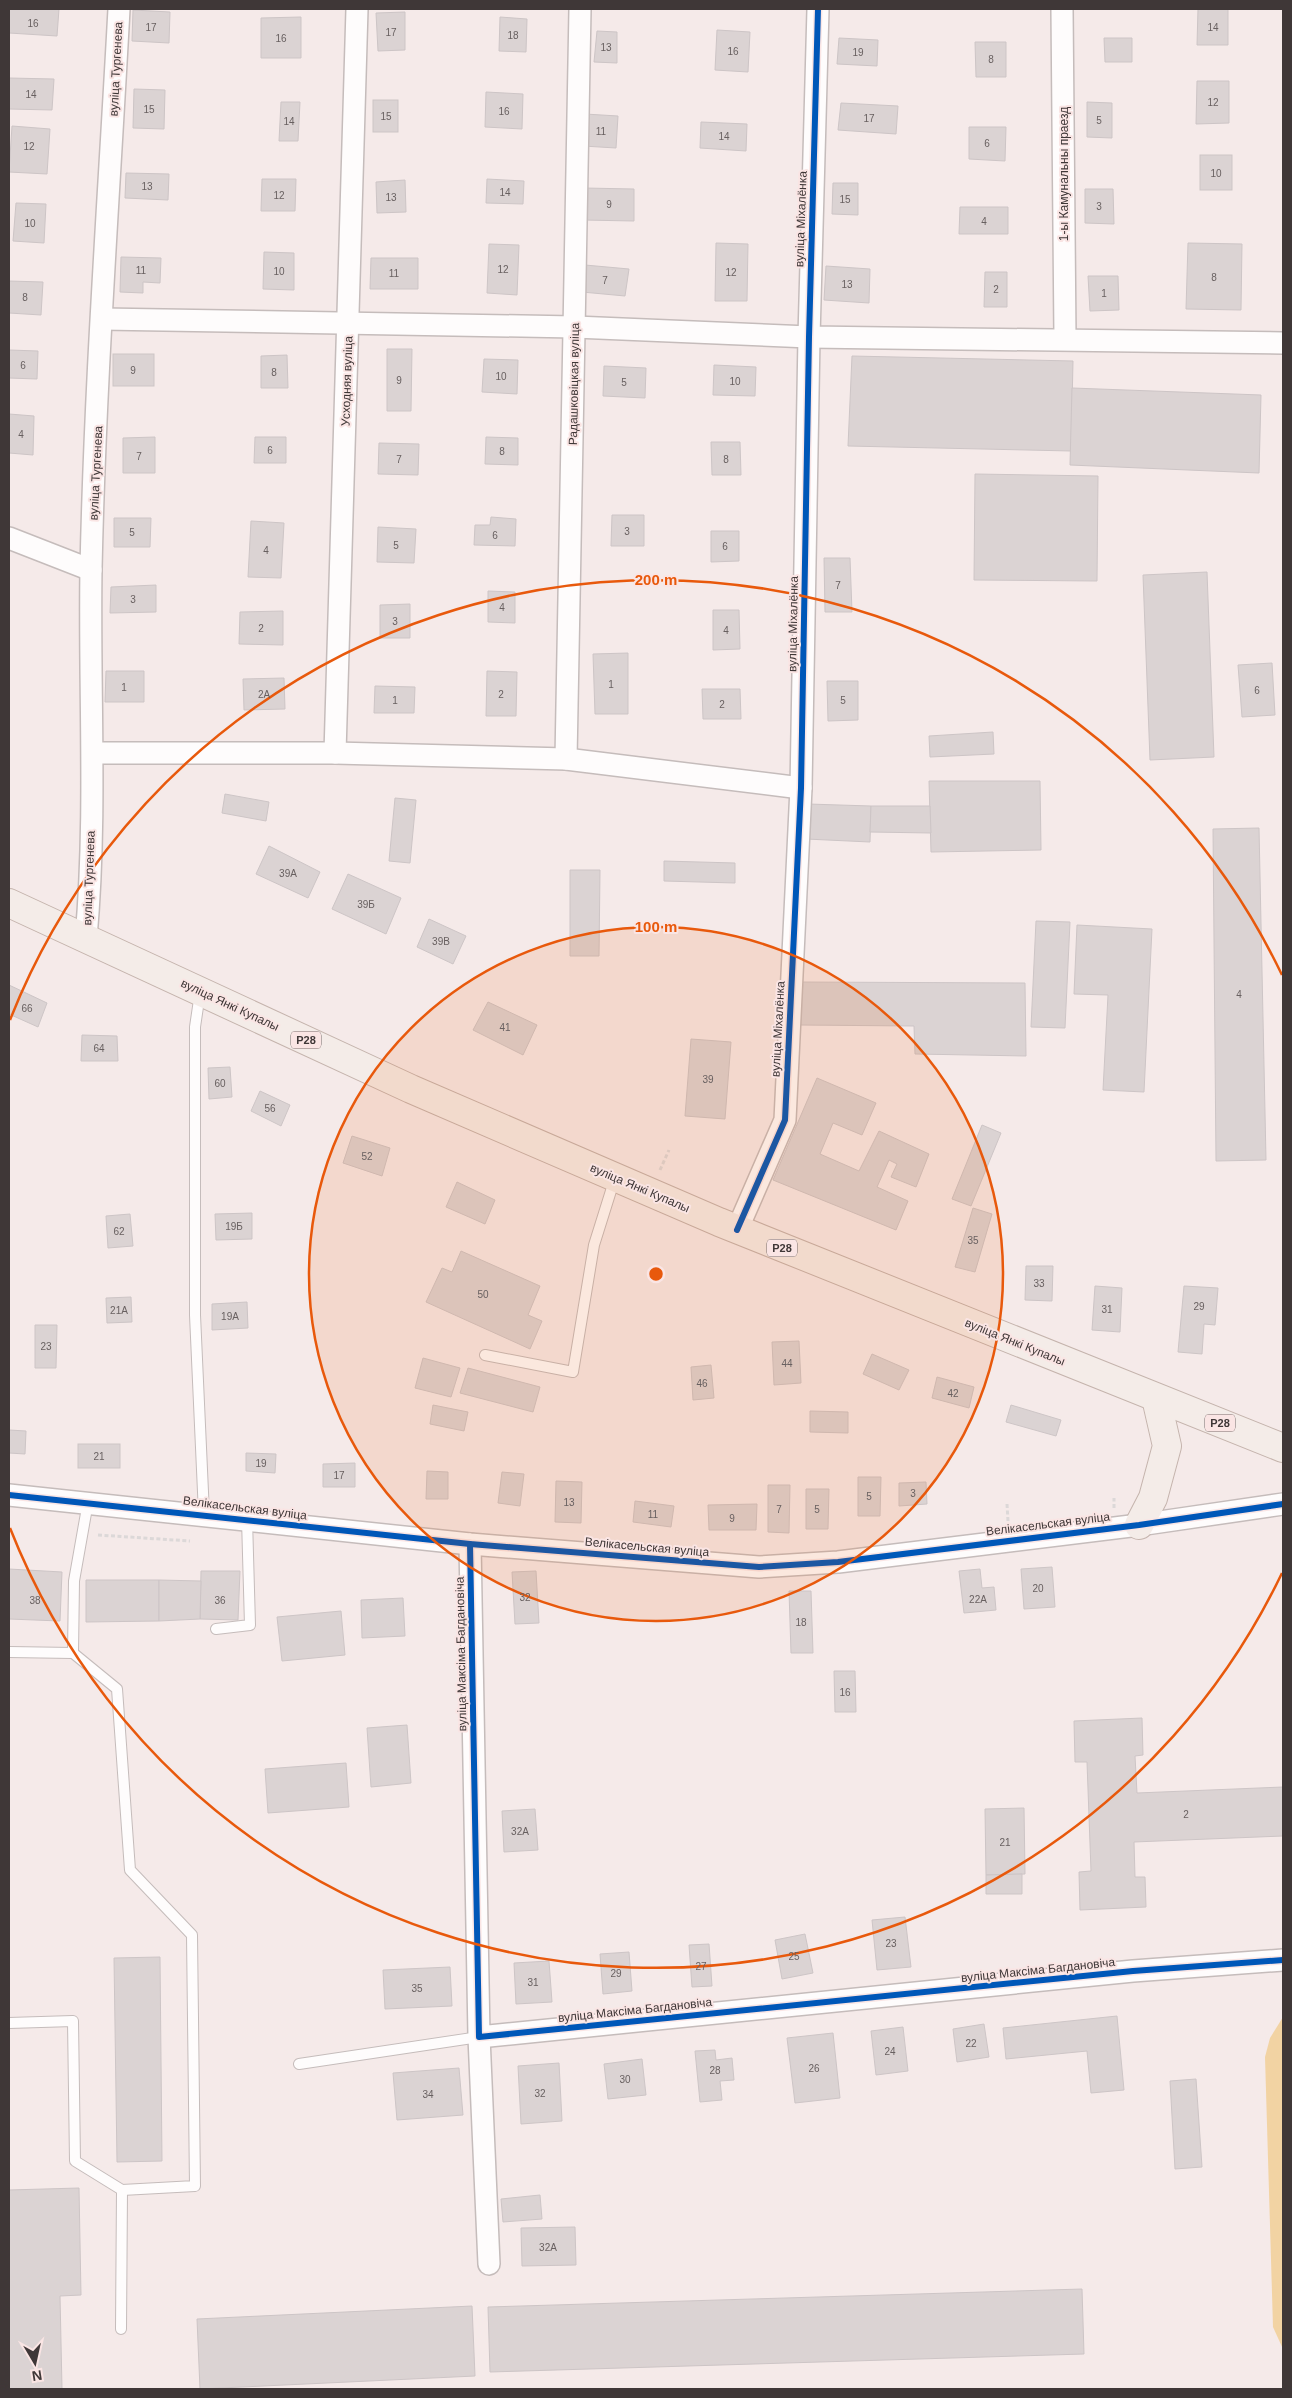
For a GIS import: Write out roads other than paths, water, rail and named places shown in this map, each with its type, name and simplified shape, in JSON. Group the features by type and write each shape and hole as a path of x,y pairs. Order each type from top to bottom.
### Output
{"main road":[{"name":"вуліца Янкі Купалы","path":"9,902 411,1089 737,1230 1283,1448"},
{"path":"1139,1524 1154,1498 1167,1446 1156,1398"}],"street":[{"name":"вуліца Тургенева","path":"86,938 90,896 93,753 91,570 102,319 119,9"},
{"name":"Усходняя вуліца","path":"335,753 357,9"},
{"name":"Радашковіцкая вуліца","path":"566,759 580,9"},
{"name":"вуліца Міхалёнка","path":"737,1230 785,1120 801,788 809,337 818,9"},
{"name":"1-ы Камунальны праезд","path":"1062,9 1065,338"},
{"path":"102,319 575,327 809,337 1065,338 1283,343"},
{"path":"9,538 91,570"},
{"path":"93,753 335,753 566,759 801,788"},
{"name":"Велікасельская вуліца","path":"9,1495 204,1514 470,1544 759,1567 838,1562 1283,1504"},
{"name":"вуліца Максіма Багдановіча","path":"470,1544 480,2037 489,2264"},
{"name":"вуліца Максіма Багдановіча","path":"480,2037 1132,1971 1283,1960"}],"lane":[{"path":"200,991 195,1027 195,1315 204,1514"},
{"path":"485,1355 573,1372 594,1245 615,1177"},
{"path":"73,1653 74,1580 88,1502"},
{"path":"216,1629 250,1625 247,1519"},
{"path":"9,1652 73,1653 117,1690 130,1870 192,1935 195,2186 122,2190 76,2161 73,2021 9,2023"},
{"path":"299,2064 480,2037"},
{"path":"121,2329 122,2190"}]}
